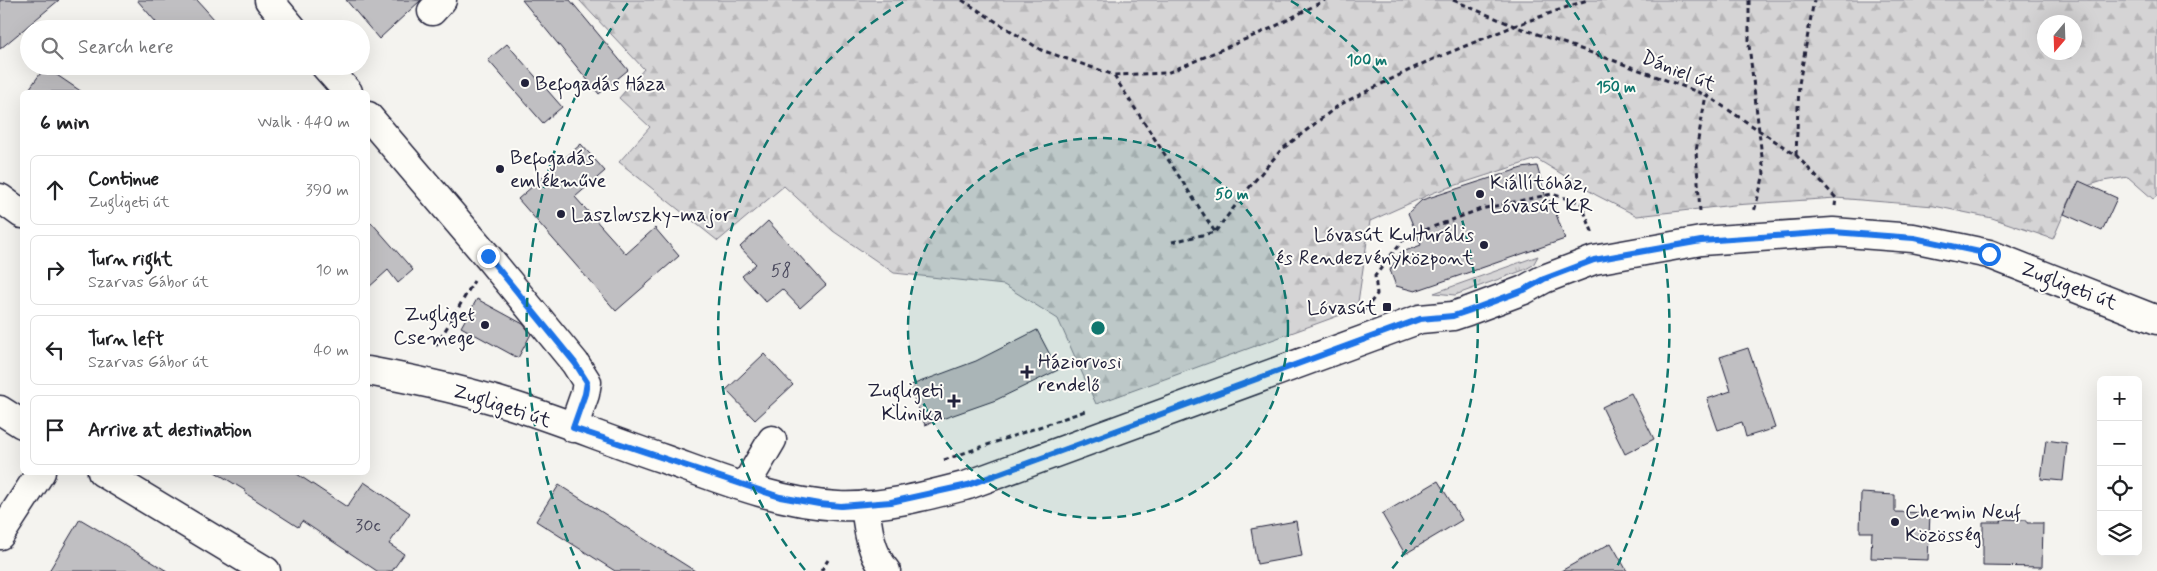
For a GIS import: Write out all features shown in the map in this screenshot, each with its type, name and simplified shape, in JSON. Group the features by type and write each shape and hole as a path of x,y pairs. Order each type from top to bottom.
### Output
{"street":[{"path":"269,0 286,20"},
{"path":"333,75 346,90"},
{"path":"370,118 488,256 575,363 587,382 585,394 573,428"},
{"path":"0,198 20,213"},
{"name":"Zugligeti út","path":"370,372 426,381 511,405 745,486 798,501 841,506 866,505 915,498 968,485 1420,319 1453,316 1476,308 1594,260 1701,241 1833,232 1914,238 1989,254 2157,320"},
{"path":"0,410 20,423"},
{"path":"745,486 772,440"},
{"path":"0,535 39,475"},
{"path":"107,475 266,571"},
{"path":"866,505 869,536 874,551 886,571"}],"path":[{"path":"962,0 1041,50 1114,75 1167,73 1274,27 1325,0"},
{"name":"Dániel út","path":"1453,0 1514,26 1615,60 1706,95 1757,127 1796,155 1836,198 1833,232"},
{"path":"1172,242 1215,232 1281,150 1339,105 1424,63 1514,26 1587,0"},
{"path":"1749,0 1749,45 1757,127 1764,174 1753,215"},
{"path":"1796,155 1799,84 1814,0"},
{"path":"1114,75 1215,232"},
{"path":"1700,212 1696,151 1706,95"},
{"path":"1365,311 1377,294 1375,276 1402,241 1422,231 1481,209 1552,194 1581,203 1595,238"},
{"path":"436,346 488,256"},
{"path":"821,571 828,560"}],"green space":[{"path":"579,0 2157,0 2157,196 2153,199 2128,177 2103,181 2074,190 2053,239 1992,218 1934,206 1836,198 1734,205 1637,216 1596,195 1537,159 1435,192 1370,221 1357,309 1096,404 1058,319 1004,285 894,273 833,231 784,186 718,241 619,162 650,127 619,98 644,69"},
{"path":"1538,256 1533,265 1524,270 1455,295 1434,293"}],"building":[{"path":"0,0 59,0 35,20 20,20 20,32 0,49"},
{"path":"137,0 197,0 215,20 154,20"},
{"path":"346,0 421,0 379,39 370,28 370,20 363,20"},
{"path":"522,0 570,0 628,70 599,94"},
{"name":"Befogadás Háza","path":"507,44 562,107 543,123 488,60"},
{"path":"39,75 57,75 79,90 28,90"},
{"name":"Laszlovszky-major","path":"581,144 605,171 575,197 626,254 655,228 679,256 616,311 518,199"},
{"path":"1537,166 1547,202 1551,200 1565,239 1415,291 1396,286 1390,270 1400,253 1421,245 1408,213 1422,200 1522,168"},
{"path":"2079,181 2117,198 2102,231 2064,214"},
{"path":"768,221 826,285 800,308 782,289 766,302 742,276 756,264 740,247"},
{"path":"371,222 413,270 398,283 388,270 370,286"},
{"path":"477,299 523,324 531,334 518,358 461,327"},
{"path":"1037,330 1058,370 996,400 925,425 909,386 976,361"},
{"path":"1748,348 1775,428 1746,437 1742,422 1718,430 1707,399 1731,391 1720,357"},
{"path":"764,354 793,385 755,420 726,390"},
{"path":"1631,393 1654,439 1625,454 1602,407"},
{"path":"2046,440 2067,443 2063,481 2041,479"},
{"path":"220,475 299,475 347,507 364,482 410,513 389,544 404,554 392,571 377,571 302,521 298,527 245,493 246,491"},
{"path":"1438,481 1462,520 1405,554 1382,514"},
{"path":"559,485 695,571 615,571 536,521"},
{"name":"Chemin Neuf Közösség","path":"1861,493 1895,495 1895,512 1930,513 1928,560 1871,558 1872,532 1860,532"},
{"path":"80,519 134,551 167,571 49,571"},
{"path":"2002,519 2027,520 2027,523 2043,523 2042,567 1983,566 1983,522 2001,522"},
{"path":"1296,521 1302,556 1257,564 1251,529"},
{"path":"1611,543 1627,571 1561,571"}],"place":[{"name":"Befogadás Háza","path":"525,83"},
{"name":"Befogadás emlékműve","path":"500,169"},
{"name":"Kiállítóház, Lóvasút KR","path":"1480,194"},
{"name":"Laszlovszky-major","path":"561,214"},
{"name":"Lóvasút Kulturális és Rendezvényközpont","path":"1484,245"},
{"name":"Lóvasút","path":"1387,307"},
{"name":"Zugliget Csemege","path":"485,325"},
{"name":"Háziorvosi rendelő","path":"1027,372"},
{"name":"Zugligeti Klinika","path":"954,401"},
{"name":"Chemin Neuf Közösség","path":"1895,522"}],"route":[{"path":"488,256 575,363 587,382 585,394 573,428 780,497 841,506 891,502 968,485 1368,340 1420,319 1453,316 1468,311 1524,290 1544,279 1594,260 1701,241 1833,232 1914,238 1989,254"}]}
